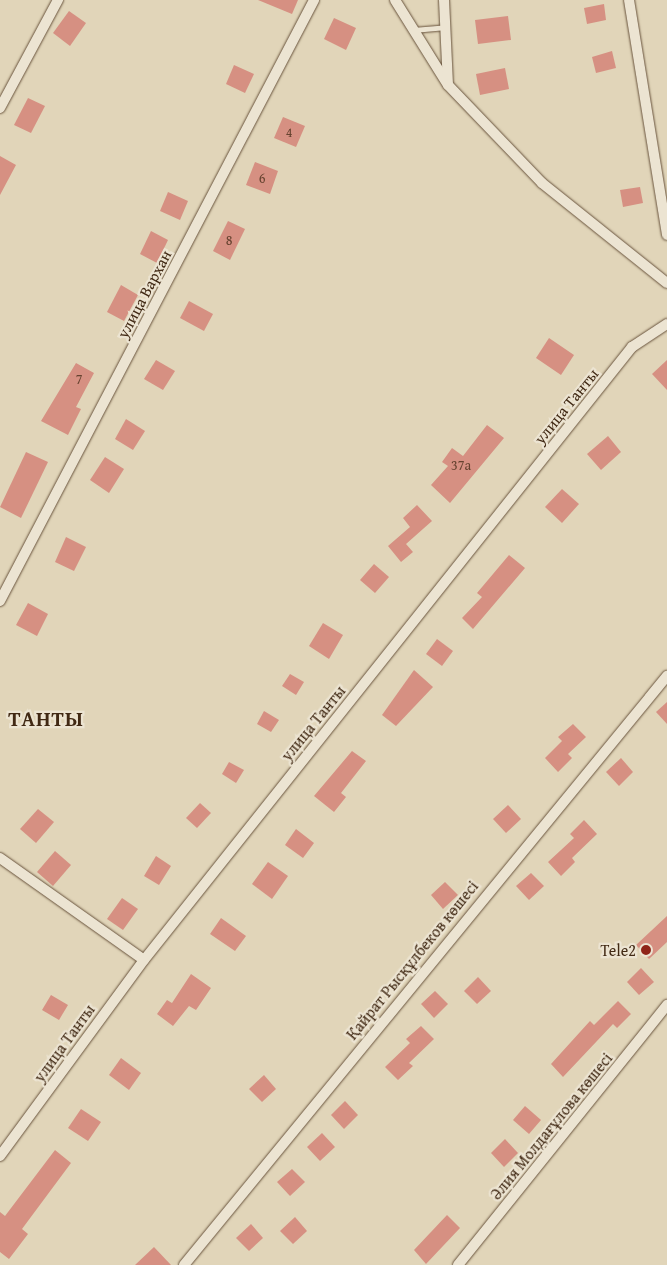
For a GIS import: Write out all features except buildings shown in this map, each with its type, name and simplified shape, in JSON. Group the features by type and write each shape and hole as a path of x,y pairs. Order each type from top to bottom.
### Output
{"street":[{"path":"0,108 58,0"},
{"name":"улица Вархан","path":"0,601 314,0"},
{"path":"396,0 412,30 448,85 542,183 667,284"},
{"path":"444,0 448,27 448,85"},
{"path":"629,0 667,235"},
{"name":"улица Танты","path":"0,1156 144,960 632,347 667,324"},
{"name":"Қайрат Рысқұлбеков көшесі","path":"184,1265 667,676"},
{"path":"0,858 144,960"},
{"name":"Әлия Молдағұлова көшесі","path":"458,1265 667,1005"}],"lane":[{"path":"412,30 448,27"}],"place":[{"name":"Tele2","path":"646,950"}],"district":[{"name":"ТАНТЫ","path":"46,719"}]}
